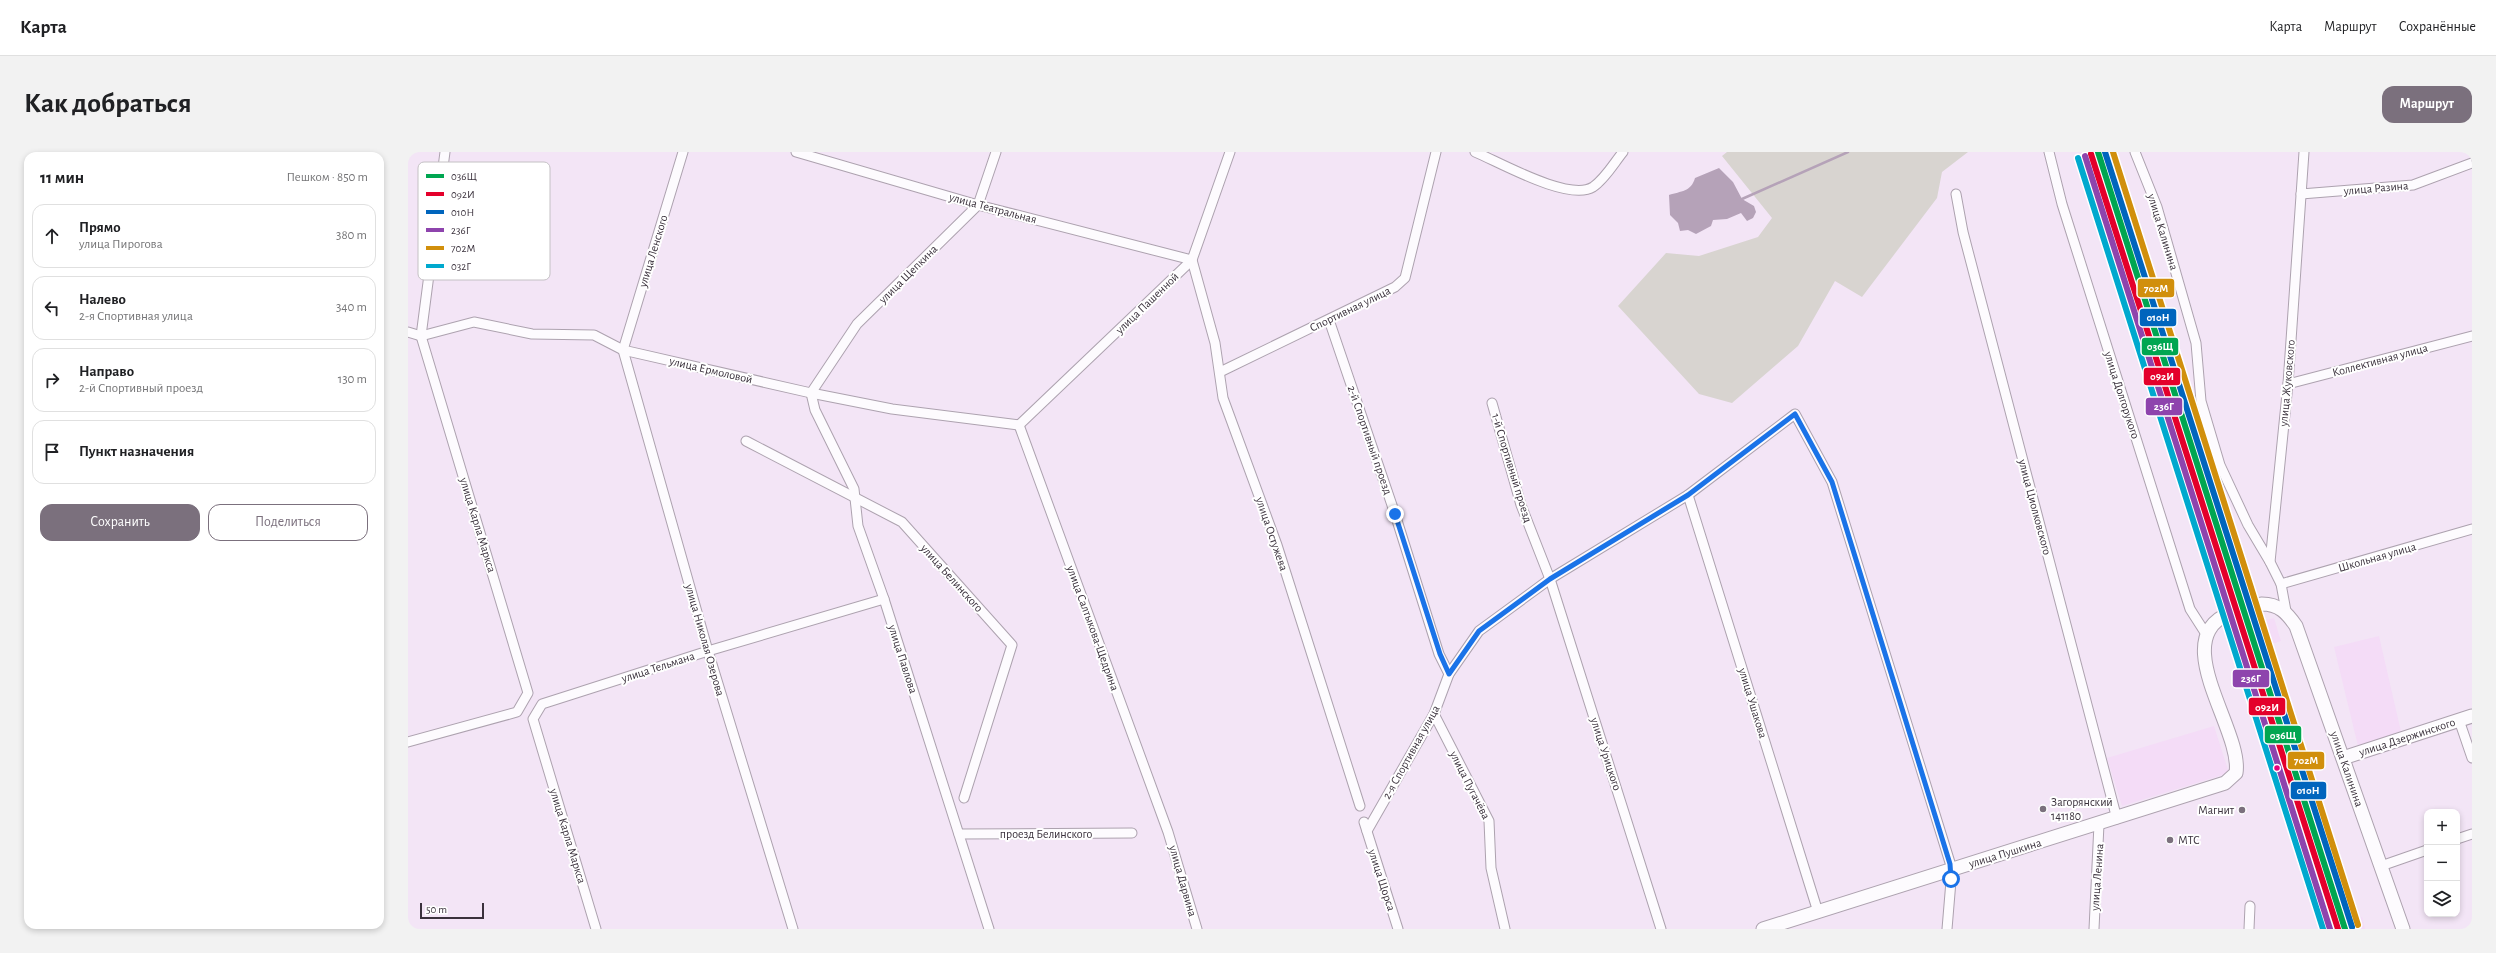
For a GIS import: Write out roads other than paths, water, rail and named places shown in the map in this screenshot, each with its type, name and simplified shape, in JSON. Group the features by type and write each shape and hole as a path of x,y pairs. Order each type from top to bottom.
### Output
{"main road":[{"path":"2206,634 2213,624 2224,616 2247,608 2261,604 2273,605 2286,611"},
{"name":"улица Калинина","path":"2286,611 2296,626 2403,929"},
{"name":"улица Пушкина","path":"1762,929 1791,925 1818,912 1952,869 2117,819 2225,783 2236,773 2236,757 2206,668 2204,651 2206,634"},
{"name":"улица Дзержинского","path":"2343,758 2466,718"}],"street":[{"path":"444,162 445,152"},
{"name":"улица Ленского","path":"623,350 683,152"},
{"name":"улица Театральная","path":"796,152 978,205 1192,260"},
{"name":"улица Щепкина","path":"811,393 857,324 978,205 996,152"},
{"name":"улица Пашенной","path":"1019,425 1192,260 1230,152"},
{"name":"Спортивная улица","path":"1220,372 1395,287 1405,278 1436,152"},
{"path":"1475,152 1565,190 1579,190 1592,188 1623,152"},
{"name":"улица Долгорукого","path":"2049,152 2062,204 2190,609 2206,634"},
{"name":"улица Калинина","path":"2135,152 2157,207 2196,343 2202,402 2220,465 2248,525 2270,562"},
{"name":"улица Жуковского","path":"2270,562 2288,384 2304,152"},
{"name":"улица Разина","path":"2301,194 2413,185 2472,163"},
{"name":"улица Циолковского","path":"1956,194 1963,232 2117,819"},
{"name":"улица Остужева","path":"1192,260 1215,343 1223,398 1277,546 1360,806"},
{"path":"408,332 421,336 428,280"},
{"name":"2-й Спортивный проезд","path":"1329,320 1395,514 1440,654 1449,674"},
{"name":"улица Ермоловой","path":"421,336 474,322 532,334 594,335 623,350 811,393 892,409 1019,425"},
{"name":"улица Карла Маркса","path":"408,742 517,712 528,693 421,336"},
{"name":"Коллективная улица","path":"2288,384 2472,336"},
{"name":"улица Николая Озерова","path":"623,350 708,651 793,929"},
{"name":"улица Павлова","path":"811,393 815,410 854,488 858,526 884,599 989,929"},
{"name":"1-й Спортивный проезд","path":"1492,403 1521,505 1550,579"},
{"name":"2-я Спортивная улица","path":"1367,831 1434,714 1449,674 1479,631 1550,579 1688,495 1795,414 1832,482 1952,869"},
{"name":"улица Салтыкова-Щедрина","path":"1019,425 1168,832"},
{"name":"улица Белинского","path":"746,441 902,522 1012,645 964,798"},
{"name":"улица Ушакова","path":"1688,495 1818,912"},
{"name":"Школьная улица","path":"2281,584 2472,529"},
{"path":"2270,562 2281,584 2286,611"},
{"name":"улица Урицкого","path":"1550,579 1661,929"},
{"name":"улица Тельмана","path":"533,719 542,704 708,651 884,599"},
{"name":"улица Пугачёва","path":"1434,714 1489,821 1491,868 1505,929"},
{"path":"2466,718 2472,758"},
{"name":"улица Карла Маркса","path":"533,719 596,929"},
{"path":"1364,822 1367,831"},
{"name":"улица Ленина","path":"2094,929 2099,824"},
{"name":"улица Щорса","path":"1367,831 1398,929"},
{"name":"улица Дарвина","path":"1168,832 1197,929"},
{"name":"проезд Белинского","path":"959,834 1132,833"},
{"path":"2460,838 2472,834"},
{"path":"2381,866 2424,851"},
{"path":"1947,929 1952,869"},
{"path":"2249,929 2250,906"}],"waterway":[{"path":"1742,199 1848,152"}],"place":[{"name":"Загорянский 141180","path":"2043,809"},
{"name":"Магнит","path":"2242,810"},
{"name":"МТС","path":"2170,840"}]}
